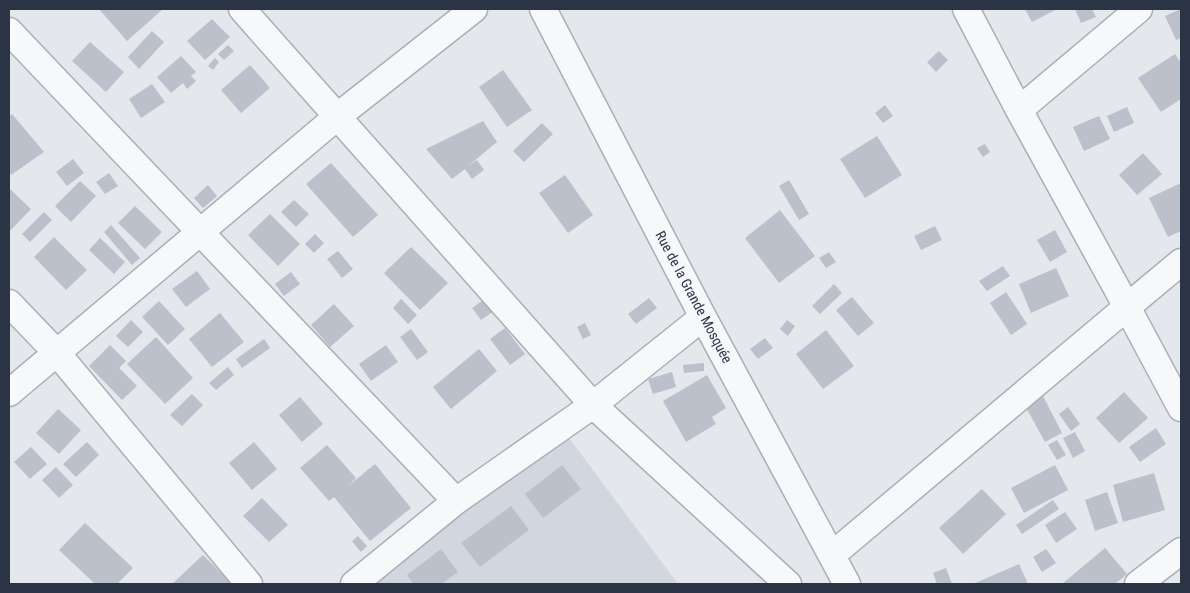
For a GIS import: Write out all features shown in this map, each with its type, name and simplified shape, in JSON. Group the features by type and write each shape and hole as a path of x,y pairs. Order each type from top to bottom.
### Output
{"street":[{"path":"242,9 593,405 788,584"},
{"path":"9,393 338,116 474,9"},
{"name":"Rue de la Grande Mosquée","path":"543,9 704,317 847,584"},
{"path":"966,9 1181,408"},
{"path":"1019,110 1139,9"},
{"path":"9,31 456,501"},
{"path":"832,555 1181,262"},
{"path":"9,303 56,353 249,584"},
{"path":"354,584 456,501 593,405 704,317"},
{"path":"1138,584 1181,550"}],"shaded area":[{"path":"566,434 678,584 371,584"}],"building":[{"path":"99,9 163,9 127,41"},
{"path":"1025,9 1057,9 1032,22"},
{"path":"1075,9 1092,9 1096,17 1081,23"},
{"path":"1181,9 1181,38 1176,40 1165,16"},
{"path":"212,19 230,37 205,60 187,41"},
{"path":"152,31 164,42 139,69 128,57"},
{"path":"90,42 124,72 106,92 72,61"},
{"path":"228,45 234,51 224,60 218,54"},
{"path":"939,51 948,60 936,72 927,62"},
{"path":"1175,54 1181,63 1181,99 1161,112 1138,78"},
{"path":"181,56 196,72 191,76 196,81 187,89 183,83 171,93 157,77"},
{"path":"215,58 219,62 213,70 208,66"},
{"path":"250,65 270,88 241,113 221,90"},
{"path":"503,70 532,110 507,127 479,87"},
{"path":"152,84 165,102 141,118 129,99"},
{"path":"885,105 893,116 883,123 875,113"},
{"path":"1127,107 1134,123 1114,132 1107,116"},
{"path":"12,114 44,152 11,175 9,171 9,117"},
{"path":"1099,116 1110,139 1084,151 1073,127"},
{"path":"483,121 497,142 468,166 477,160 484,170 472,179 465,169 452,179 426,149"},
{"path":"542,123 553,134 524,162 513,151"},
{"path":"877,136 902,175 865,198 840,159"},
{"path":"985,144 990,152 983,157 977,148"},
{"path":"1143,153 1162,174 1137,195 1119,175"},
{"path":"73,159 84,173 67,186 56,172"},
{"path":"331,163 378,215 353,237 306,184"},
{"path":"109,173 118,186 105,194 96,182"},
{"path":"565,175 593,215 568,233 539,193"},
{"path":"789,180 809,214 799,220 779,186"},
{"path":"80,181 96,196 71,222 55,206"},
{"path":"1181,183 1181,231 1168,237 1149,198"},
{"path":"208,185 217,196 203,208 194,198"},
{"path":"9,188 31,209 9,232"},
{"path":"294,200 309,214 296,227 281,212"},
{"path":"135,206 162,232 145,249 118,223"},
{"path":"780,210 815,256 779,283 745,238"},
{"path":"44,212 52,220 30,242 22,234"},
{"path":"270,214 300,244 278,266 248,235"},
{"path":"111,225 140,258 132,265 104,232"},
{"path":"935,226 942,240 921,250 914,236"},
{"path":"1055,230 1067,252 1050,262 1037,240"},
{"path":"315,234 324,243 314,253 305,244"},
{"path":"54,237 87,270 66,290 34,257"},
{"path":"100,238 125,262 114,274 89,250"},
{"path":"411,247 448,283 420,310 384,273"},
{"path":"338,251 353,269 342,278 327,259"},
{"path":"829,252 836,262 826,268 819,258"},
{"path":"1003,266 1010,276 987,291 979,281"},
{"path":"1056,268 1069,296 1031,313 1019,284"},
{"path":"197,271 210,289 186,307 172,289"},
{"path":"291,272 300,284 284,296 275,284"},
{"path":"834,284 842,293 820,314 812,306"},
{"path":"1006,292 1027,324 1011,335 990,303"},
{"path":"852,297 874,323 858,336 836,310"},
{"path":"486,298 494,311 481,320 472,308"},
{"path":"649,298 657,308 636,324 628,314"},
{"path":"401,299 417,315 408,324 393,308"},
{"path":"159,301 185,329 168,345 142,317"},
{"path":"334,304 354,326 330,347 311,325"},
{"path":"220,313 244,342 212,367 189,339"},
{"path":"131,320 143,332 128,347 116,336"},
{"path":"787,320 795,326 788,336 780,329"},
{"path":"585,323 591,335 583,339 577,327"},
{"path":"505,328 525,354 510,365 490,339"},
{"path":"411,329 428,352 417,360 400,337"},
{"path":"826,330 854,366 823,389 796,354"},
{"path":"156,337 193,378 165,404 127,364"},
{"path":"765,338 773,348 758,359 750,349"},
{"path":"264,339 270,348 242,368 236,359"},
{"path":"110,345 126,361 119,368 137,386 122,400 89,366"},
{"path":"386,345 398,362 371,381 359,364"},
{"path":"479,349 497,371 451,409 433,387"},
{"path":"704,363 704,371 684,373 683,365"},
{"path":"228,367 234,375 216,390 209,383"},
{"path":"672,372 676,387 653,394 648,379"},
{"path":"707,375 726,408 712,417 716,424 686,442 663,401"},
{"path":"1124,392 1148,418 1119,443 1096,418"},
{"path":"192,394 203,405 182,426 170,415"},
{"path":"1042,394 1062,433 1045,442 1024,404"},
{"path":"300,397 323,424 302,442 279,415"},
{"path":"1068,407 1080,424 1071,431 1059,414"},
{"path":"58,409 81,430 59,454 36,433"},
{"path":"1156,428 1166,444 1140,462 1129,447"},
{"path":"1075,432 1085,451 1073,458 1063,438"},
{"path":"1057,440 1066,455 1057,460 1048,445"},
{"path":"87,442 99,455 76,477 63,464"},
{"path":"254,442 277,469 252,490 229,463"},
{"path":"327,445 356,478 347,487 375,464 411,508 370,541 334,497 329,501 300,468"},
{"path":"31,447 47,464 30,479 14,462"},
{"path":"562,465 581,489 543,518 525,494"},
{"path":"1055,465 1068,490 1024,513 1011,488"},
{"path":"56,467 73,485 59,498 42,480"},
{"path":"1154,473 1165,510 1123,522 1113,485"},
{"path":"982,489 1006,514 963,554 939,528"},
{"path":"1107,492 1118,523 1095,531 1085,500"},
{"path":"262,498 288,525 269,542 243,516"},
{"path":"1053,500 1059,509 1022,534 1016,525"},
{"path":"511,506 529,530 480,567 461,543"},
{"path":"1065,512 1077,529 1056,543 1045,525"},
{"path":"85,523 133,568 117,584 95,584 59,550"},
{"path":"358,536 367,546 361,552 352,541"},
{"path":"1105,548 1127,574 1115,584 1062,584"},
{"path":"441,549 458,572 441,584 414,584 407,575"},
{"path":"1046,549 1056,563 1042,572 1033,557"},
{"path":"203,555 232,584 172,584"},
{"path":"1019,564 1028,584 973,584"},
{"path":"946,568 952,584 937,584 933,573"}]}
